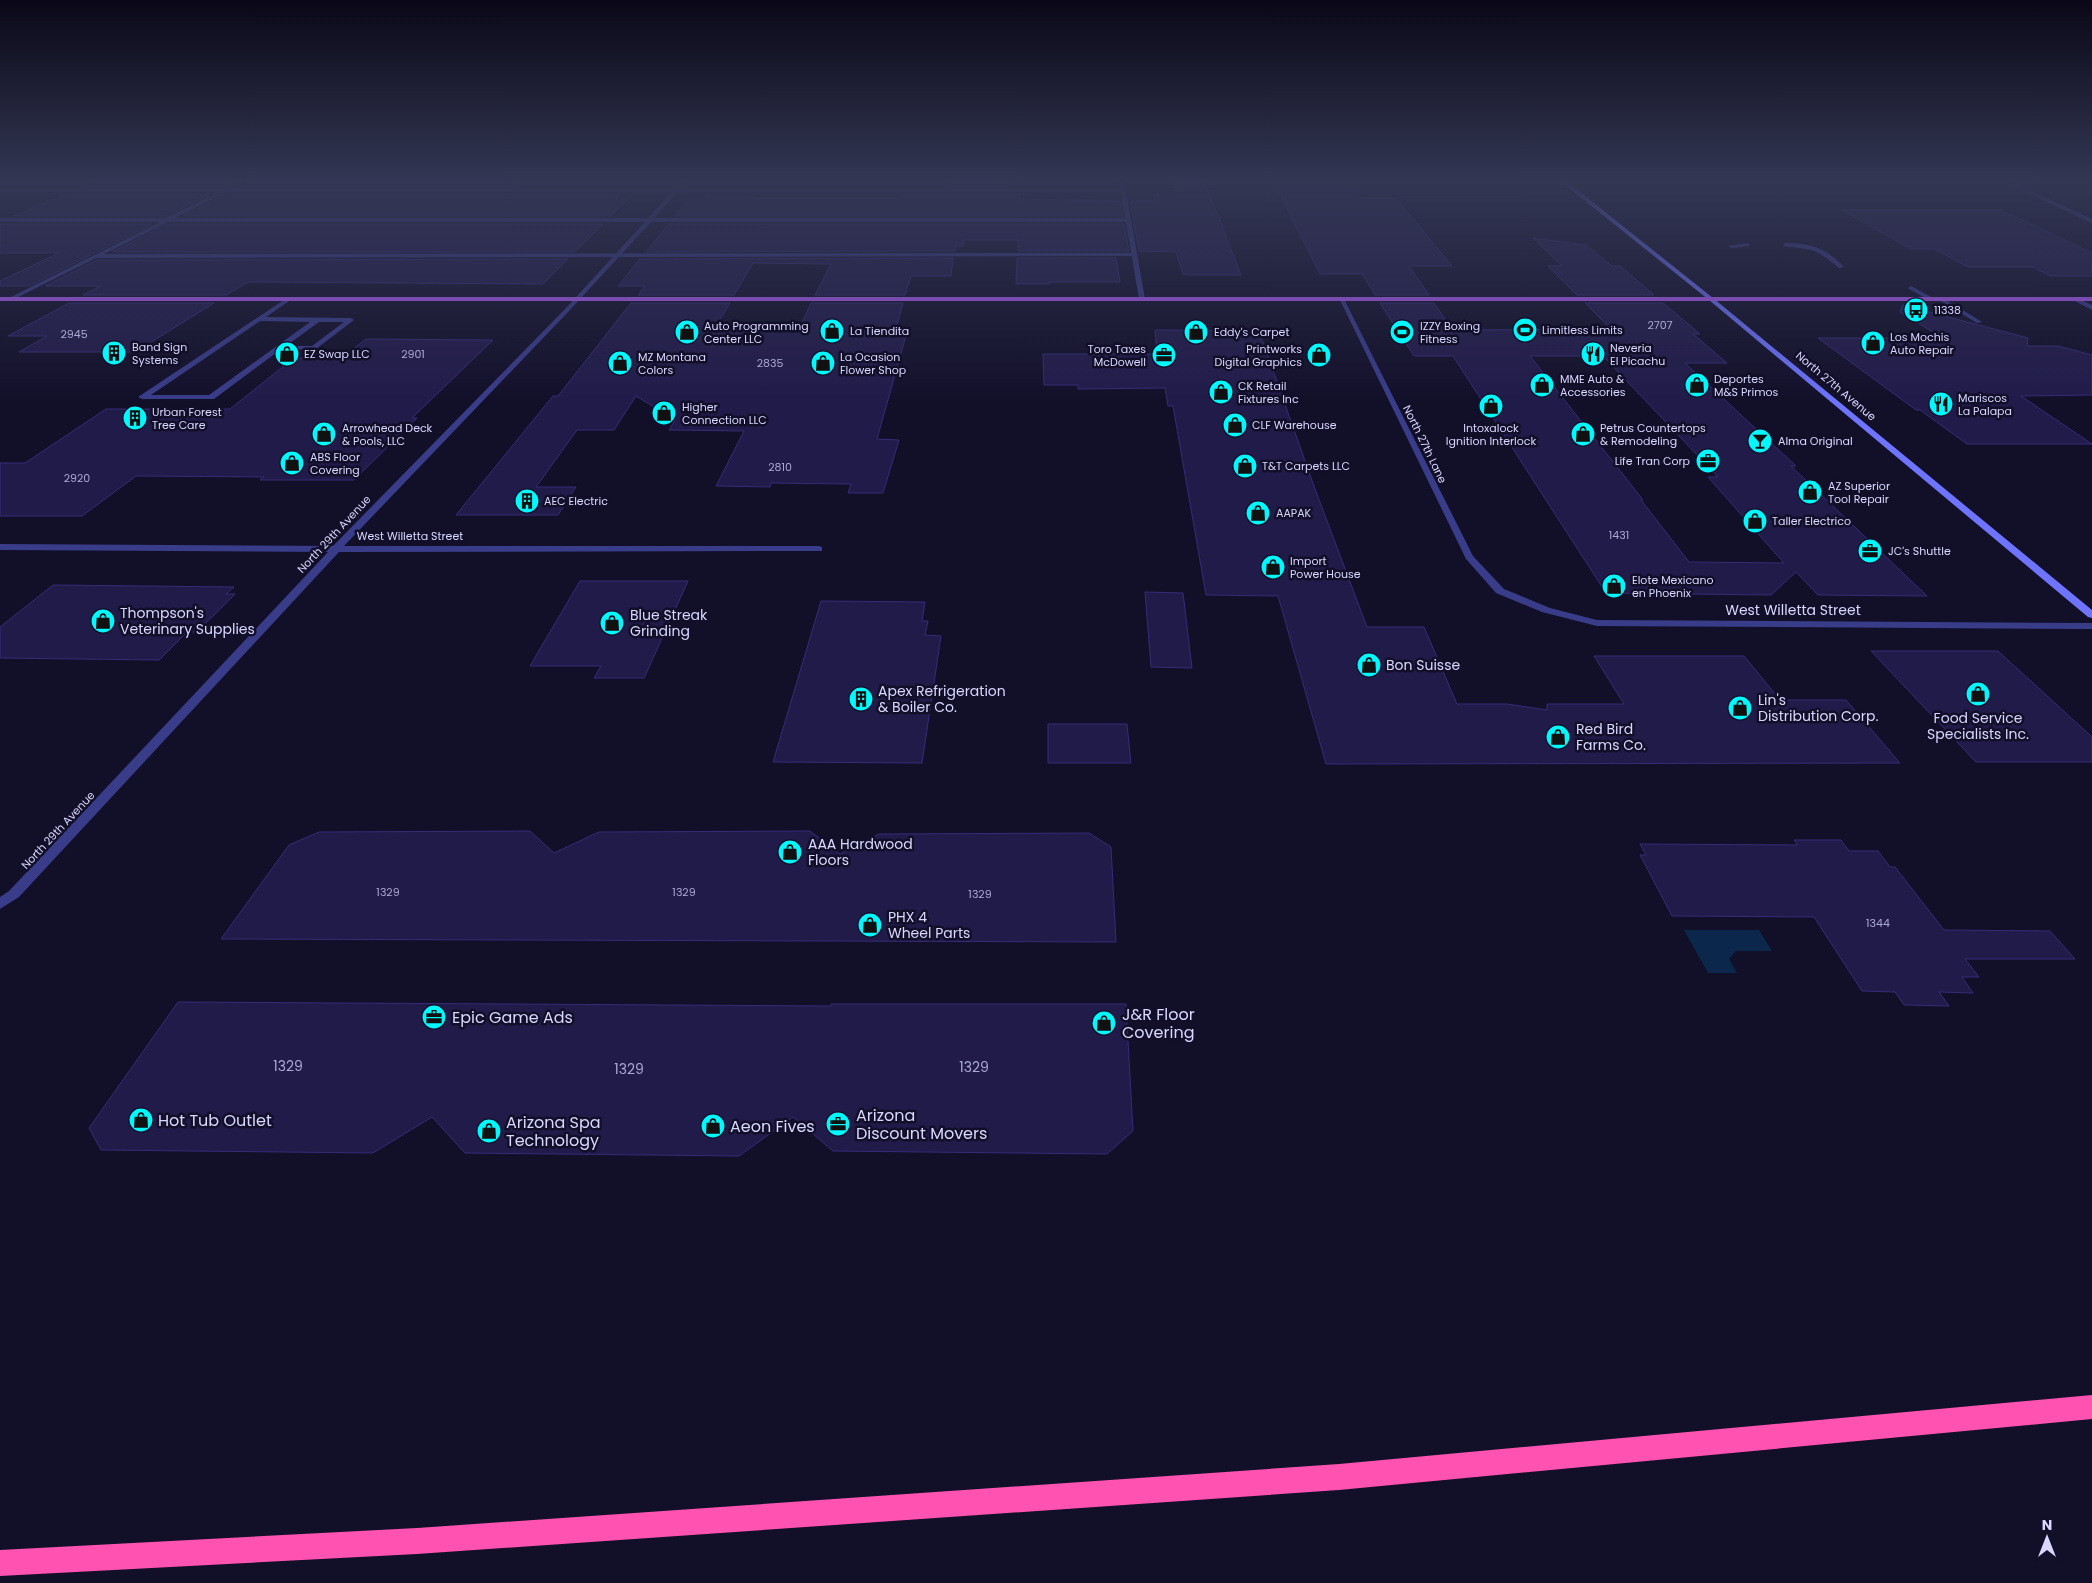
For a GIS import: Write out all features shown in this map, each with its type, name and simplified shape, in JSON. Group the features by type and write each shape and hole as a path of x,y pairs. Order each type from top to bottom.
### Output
{"highway":[{"path":"0,1563 427,1540 1329,1478 2092,1407"}],"main road":[{"name":"North 27th Avenue","path":"1654,254 2092,615"},
{"path":"0,299 2092,300"}],"street":[{"path":"10,299 101,254"},
{"path":"1825,254 1841,267"},
{"path":"97,256 1134,255 1142,299"},
{"name":"North 29th Avenue","path":"0,904 14,894 246,648 336,549 617,256"},
{"path":"1911,288 1931,299"},
{"path":"289,299 142,398 211,397 317,320"},
{"name":"North 27th Lane","path":"1341,299 1469,557 1500,591"},
{"path":"1941,299 1979,322"},
{"path":"2075,300 2092,308"},
{"path":"259,319 350,320 314,348 278,348"},
{"name":"West Willetta Street","path":"0,547 336,549 819,548"},
{"name":"West Willetta Street","path":"1500,591 1546,610 1597,623 2092,626"}],"water":[{"path":"1684,930 1759,930 1772,951 1736,951 1729,959 1737,973 1708,973"}],"building":[{"path":"57,254 93,254 29,286 0,286 0,281"},
{"path":"1177,254 1233,254 1241,275 1189,275 1183,274"},
{"path":"1310,254 1442,254 1452,266 1409,266 1429,295 1375,295 1362,274 1320,274"},
{"path":"1549,254 1597,254 1612,266 1620,266 1654,295 1577,295 1548,266 1562,266"},
{"path":"1943,254 2092,254 2092,276 2050,276 2033,267 1968,267"},
{"path":"953,258 951,276 911,276 905,295 815,295 831,264 753,263 734,295 638,295 645,286 618,286 640,259"},
{"path":"1017,258 1116,258 1120,282 1016,284"},
{"path":"568,259 543,284 248,282 226,295 83,295 101,286 45,286 97,260"},
{"path":"69,303 214,303 135,352 19,352 47,336 8,336"},
{"path":"631,303 730,303 714,329 799,329 811,303 903,303 895,332 907,332 877,439 899,440 883,493 848,493 851,484 771,483 770,487 716,486 744,431 669,430 675,420 636,396 614,430 577,430 536,487 576,487 558,515 456,515 553,396 558,396"},
{"path":"1380,303 1434,303 1451,328 1460,328 1461,330 1611,329 1585,303 1663,303 1700,334 1693,334 1727,363 1685,363 1796,466 1791,466 1927,596 1818,595 1796,572 1771,595 1606,593 1453,356 1414,356","holes":["1530,356 1603,356 1718,477 1708,477 1784,563 1689,562"]},
{"path":"1903,305 2028,338 2027,346 2058,346 2092,355 2092,395 2021,396 2092,444 1967,444 1920,410 1916,410 1818,338 1943,338 1900,312"},
{"path":"1155,330 1259,331 1315,489 1367,627 1424,627 1457,704 1507,704 1547,710 1547,704 1624,704 1594,656 1744,656 1780,700 1846,700 1900,763 1326,764 1278,596 1206,595 1173,406 1168,406 1165,388 1078,389 1078,385 1044,385 1043,354 1157,354"},
{"path":"366,339 493,340 412,418 417,418 354,480 260,480 264,477 136,476 82,516 0,516 0,463 25,463 106,409 230,409 294,358 342,358"},
{"name":"Blue Streak Grinding","path":"580,581 688,581 644,678 594,678 601,666 530,666"},
{"name":"Thompson's Veterinary Supplies","path":"53,585 234,587 226,594 235,594 197,632 187,632 159,660 0,658 0,627"},
{"path":"1145,592 1183,593 1192,668 1151,667"},
{"name":"Apex Refrigeration & Boiler Co.","path":"821,601 925,602 922,621 928,621 925,635 941,636 922,763 773,762"},
{"name":"Food Service Specialists Inc.","path":"1871,651 1998,651 2092,737 2092,762 1976,762"},
{"path":"1048,724 1127,724 1131,763 1048,763"},
{"path":"530,831 554,853 599,832 810,831 840,854 879,834 1089,833 1111,847 1116,942 221,939 289,845 319,832"},
{"path":"1794,840 1841,840 1849,851 1878,851 1890,867 1895,867 1944,930 2050,931 2075,959 1965,959 1979,977 1962,977 1973,993 1939,992 1949,1006 1904,1005 1895,992 1862,991 1814,917 1672,916 1640,855 1646,855 1640,844 1798,845"},
{"path":"178,1002 831,1006 831,1004 1126,1004 1133,1131 1107,1154 833,1151 793,1117 739,1156 465,1153 432,1117 373,1153 101,1150 89,1128"}],"place":[{"name":"11338","path":"1916,310"},
{"name":"Limitless Limits","path":"1525,330"},
{"name":"La Tiendita","path":"832,331"},
{"name":"Auto Programming Center LLC","path":"687,332"},
{"name":"Eddy's Carpet","path":"1196,332"},
{"name":"IZZY Boxing Fitness","path":"1402,332"},
{"name":"Los Mochis Auto Repair","path":"1873,343"},
{"name":"Band Sign Systems","path":"114,353"},
{"name":"EZ Swap LLC","path":"287,354"},
{"name":"Neveria El Picachu","path":"1593,354"},
{"name":"Toro Taxes McDowell","path":"1164,355"},
{"name":"Printworks Digital Graphics","path":"1319,355"},
{"name":"MZ Montana Colors","path":"620,363"},
{"name":"La Ocasion Flower Shop","path":"823,363"},
{"name":"MME Auto & Accessories","path":"1542,385"},
{"name":"Deportes M&S Primos","path":"1697,385"},
{"name":"CK Retail Fixtures Inc","path":"1221,392"},
{"name":"Mariscos La Palapa","path":"1941,404"},
{"name":"Intoxalock Ignition Interlock","path":"1491,406"},
{"name":"Higher Connection LLC","path":"664,413"},
{"name":"Urban Forest Tree Care","path":"135,418"},
{"name":"CLF Warehouse","path":"1235,425"},
{"name":"Arrowhead Deck & Pools, LLC","path":"324,434"},
{"name":"Petrus Countertops & Remodeling","path":"1583,434"},
{"name":"Alma Original","path":"1760,441"},
{"name":"Life Tran Corp","path":"1708,461"},
{"name":"ABS Floor Covering","path":"292,463"},
{"name":"T&T Carpets LLC","path":"1245,466"},
{"name":"AZ Superior Tool Repair","path":"1810,492"},
{"name":"AEC Electric","path":"527,501"},
{"name":"AAPAK","path":"1258,513"},
{"name":"Taller Electrico","path":"1755,521"},
{"name":"JC's Shuttle","path":"1870,551"},
{"name":"Import Power House","path":"1273,567"},
{"name":"Elote Mexicano en Phoenix","path":"1614,586"},
{"name":"Thompson's Veterinary Supplies","path":"103,621"},
{"name":"Blue Streak Grinding","path":"612,623"},
{"name":"Bon Suisse","path":"1369,665"},
{"name":"Food Service Specialists Inc.","path":"1978,694"},
{"name":"Apex Refrigeration & Boiler Co.","path":"861,699"},
{"name":"Lin's Distribution Corp.","path":"1740,708"},
{"name":"Red Bird Farms Co.","path":"1558,737"},
{"name":"AAA Hardwood Floors","path":"790,852"},
{"name":"PHX 4 Wheel Parts","path":"870,925"},
{"name":"Epic Game Ads","path":"434,1017"},
{"name":"J&R Floor Covering","path":"1104,1023"},
{"name":"Hot Tub Outlet","path":"141,1120"},
{"name":"Arizona Discount Movers","path":"838,1124"},
{"name":"Aeon Fives","path":"713,1126"},
{"name":"Arizona Spa Technology","path":"489,1131"}]}
